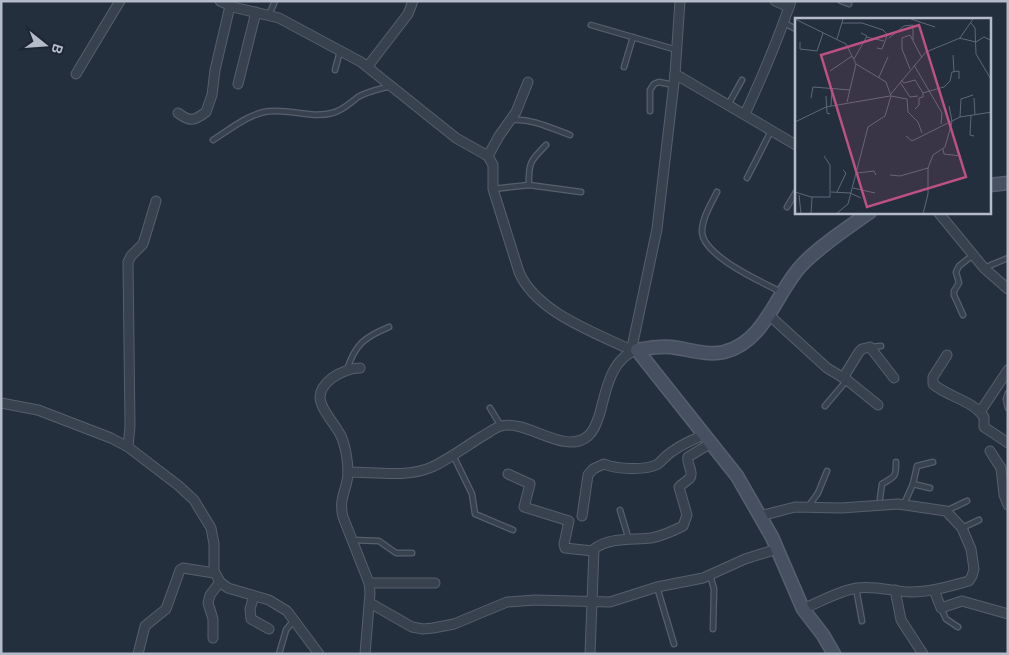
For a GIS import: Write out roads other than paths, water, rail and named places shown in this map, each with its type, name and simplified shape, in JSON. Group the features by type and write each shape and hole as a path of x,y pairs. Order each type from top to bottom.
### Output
{"street":[{"path":"76,74 120,1"},
{"path":"220,1 230,6 288,21 368,66 456,138 488,156 493,165 493,189 523,281 545,305 557,314 633,351 707,439 737,476 777,549 803,609 823,635 834,654"},
{"path":"368,66 408,14 413,1"},
{"path":"633,351 656,236 675,74 680,1"},
{"path":"745,114 771,57 790,4 775,1"},
{"path":"178,113 187,120 192,120 206,112 211,100 215,70 230,6"},
{"path":"238,84 256,12"},
{"path":"675,74 795,144"},
{"path":"488,156 520,105 528,82"},
{"path":"992,185 1008,183"},
{"path":"126,446 130,426 127,268 131,256 143,244 156,201"},
{"path":"348,472 412,472 433,466 501,426 517,426 564,441 582,441 596,425 612,374 622,360 633,351 661,346 715,353 726,351 749,338 769,316 782,292 802,264 867,214"},
{"path":"940,214 984,268 1008,289"},
{"path":"769,316 826,368 845,379 878,405"},
{"path":"845,379 859,352 870,347 894,378"},
{"path":"947,355 934,377 933,384 980,412 984,417 984,427 1008,443"},
{"path":"360,368 347,370 326,383 321,390 320,397 323,409 340,433 343,441 348,472 340,507 369,584 370,603 365,654"},
{"path":"980,412 1008,370"},
{"path":"1,403 38,410 111,438 126,446 179,486 194,500 214,536 214,573 220,582 228,588 279,605 287,610 319,654"},
{"path":"582,516 588,475 593,468 604,464 622,469 658,464 672,451 707,439"},
{"path":"590,654 593,551 598,546 611,541 652,538 667,534 684,526 687,515 679,486 692,475 687,460 688,456 707,439"},
{"path":"990,451 1001,468 1004,495 1008,505"},
{"path":"508,474 530,484 524,507 569,522 564,544 565,548 593,551"},
{"path":"760,516 795,507 841,508 880,502 904,504 946,512 962,528 973,558 972,576 969,581 934,590 912,592 871,587 856,588 803,609"},
{"path":"370,603 412,627 423,629 444,627 507,602 535,600 610,602 657,587 710,576 745,559 777,549"},
{"path":"138,654 145,626 166,609 180,570 183,568 214,573"},
{"path":"213,638 213,619 208,604 210,595 220,582"},
{"path":"369,584 435,584"},
{"path":"895,590 902,620 923,654"},
{"path":"934,590 941,608 962,601 1008,614"},
{"path":"254,596 250,609 251,619 269,629"}],"lane":[{"path":"269,15 275,1"},
{"path":"840,1 849,4"},
{"path":"782,23 795,29"},
{"path":"591,25 676,50"},
{"path":"624,67 633,37"},
{"path":"335,70 340,50"},
{"path":"728,105 742,80"},
{"path":"650,111 650,90 654,84 659,82 673,85"},
{"path":"213,140 254,115 265,112 286,112 316,116 327,115 336,113 359,97 374,90 392,86"},
{"path":"510,120 534,122 570,135"},
{"path":"746,178 772,130"},
{"path":"529,185 528,170 530,162 546,145"},
{"path":"493,189 529,185 581,192"},
{"path":"716,192 702,230 706,243 724,261 782,292"},
{"path":"787,207 795,194"},
{"path":"963,314 954,295 954,291 959,283 956,272 959,266 973,255"},
{"path":"984,268 1008,258"},
{"path":"347,370 351,357 358,346 373,334 389,327"},
{"path":"870,347 881,346"},
{"path":"825,406 845,379"},
{"path":"1008,393 1006,399 1008,408"},
{"path":"490,408 501,426"},
{"path":"453,454 472,494 475,514 513,530"},
{"path":"880,502 882,484 891,480 896,475 896,462"},
{"path":"904,504 913,484 918,466 933,462"},
{"path":"808,507 818,492 827,470"},
{"path":"913,484 930,488"},
{"path":"946,512 967,501"},
{"path":"620,510 630,540"},
{"path":"962,528 979,520"},
{"path":"352,540 380,542 396,553 412,553"},
{"path":"710,576 714,589 713,629"},
{"path":"657,587 674,644"},
{"path":"856,588 862,621"},
{"path":"941,608 946,619 958,627"},
{"path":"279,654 286,630 295,619"}]}
